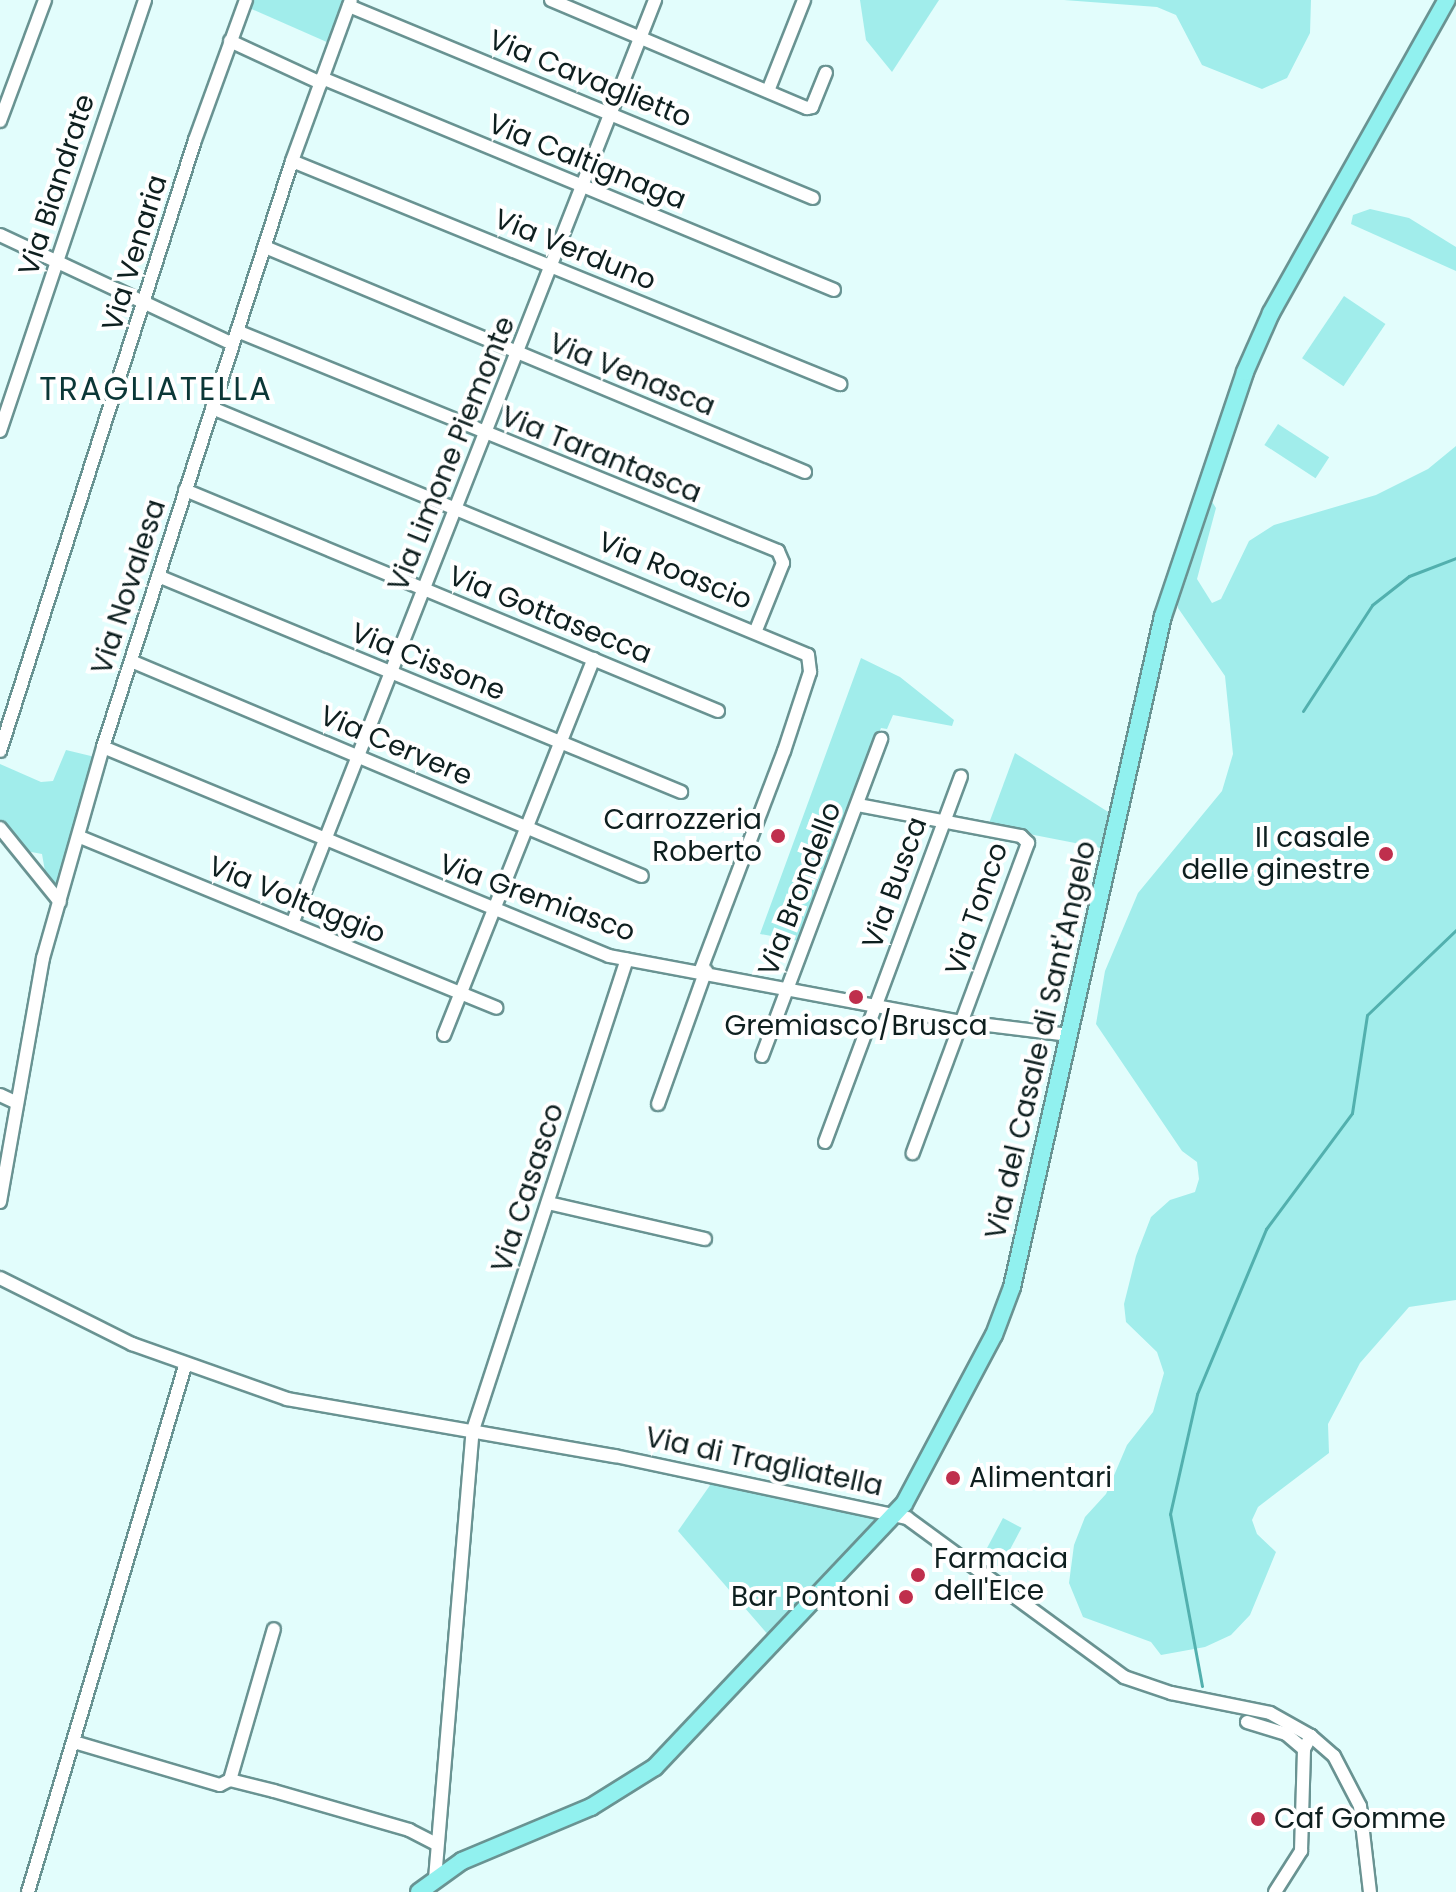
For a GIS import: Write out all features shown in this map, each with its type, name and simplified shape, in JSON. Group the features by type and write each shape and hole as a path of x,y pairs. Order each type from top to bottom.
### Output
{"main road":[{"name":"Via del Casale di Sant'Angelo","path":"419,1892 435,1879 640,1779 897,1515 1009,1299 1163,616 1245,372 1271,313 1447,0"}],"street":[{"path":"0,121 45,0"},
{"name":"Via Biandrate","path":"0,431 145,0"},
{"name":"Via Venaria","path":"0,751 230,41 246,0"},
{"path":"551,0 812,107 826,73"},
{"name":"Via Limone Piemonte","path":"292,924 655,0"},
{"path":"768,91 804,0"},
{"name":"Via Novalesa","path":"0,1202 40,971 103,747 292,161 350,3"},
{"name":"Via Cavaglietto","path":"350,3 813,198"},
{"name":"Via Caltignaga","path":"230,41 834,290"},
{"name":"Via Verduno","path":"292,161 840,384"},
{"name":"Via Tarantasca","path":"0,235 145,302 780,552 783,563 756,630"},
{"name":"Via Venasca","path":"265,247 805,472"},
{"name":"Via Roascio","path":"212,408 802,650 811,669 658,1104"},
{"name":"Via Gottasecca","path":"185,490 718,711"},
{"name":"Via Cissone","path":"158,576 681,792"},
{"path":"444,1035 594,659"},
{"name":"Via Cervere","path":"131,661 642,876"},
{"name":"Via Brondello","path":"762,1056 881,739"},
{"name":"Via Gremiasco","path":"103,747 493,910 627,960 703,970 963,1022 1069,1035"},
{"name":"Via Busca","path":"825,1142 961,777"},
{"name":"Via Tonco","path":"858,805 1021,836 1028,843 963,1022"},
{"path":"0,828 60,902"},
{"name":"Via Voltaggio","path":"80,837 496,1008"},
{"name":"Via Casasco","path":"435,1879 473,1430 627,960"},
{"path":"913,1153 963,1022"},
{"path":"0,1095 17,1103"},
{"path":"548,1203 705,1239"},
{"name":"Via di Tragliatella","path":"0,1278 88,1325 185,1366 297,1401 473,1430 897,1515 1103,1665 1171,1693 1270,1713 1311,1736 1334,1756 1360,1806 1370,1892"},
{"path":"28,1892 185,1366"},
{"path":"230,1780 274,1629"},
{"path":"1247,1722 1286,1734 1304,1749"},
{"path":"1275,1892 1302,1845 1304,1749 1311,1736"},
{"path":"74,1742 220,1785 230,1780 409,1830 437,1844"}],"shaded area":[{"path":"249,0 346,0 329,43 247,7"},
{"path":"860,0 939,0 892,72 866,40"},
{"path":"1064,0 1311,0 1310,33 1287,78 1262,89 1202,65 1176,15 1157,7"},
{"path":"1370,209 1409,218 1456,247 1456,271 1351,224 1353,215"},
{"path":"1344,296 1385,324 1344,386 1302,358"},
{"path":"1278,424 1329,457 1316,478 1264,445"},
{"path":"1456,446 1456,1300 1409,1307 1360,1363 1328,1424 1329,1453 1258,1507 1252,1520 1257,1534 1276,1552 1250,1615 1231,1635 1205,1647 1161,1655 1151,1642 1083,1617 1069,1583 1074,1545 1085,1517 1106,1494 1127,1445 1153,1412 1164,1373 1157,1352 1126,1322 1124,1304 1136,1256 1151,1217 1170,1200 1195,1192 1199,1179 1197,1162 1182,1151 1096,1024 1105,971 1138,893 1222,791 1233,754 1225,676 1178,608 1178,595 1209,497 1216,508 1197,579 1212,603 1221,599 1249,541 1274,525 1376,495 1428,469"},
{"path":"861,658 900,677 954,720 952,726 893,715 887,729 881,728 799,941 760,934"},
{"path":"66,750 95,757 59,888 46,877 42,854 26,851 0,822 0,764 41,782 53,781"},
{"path":"1015,753 1113,815 1106,849 988,826"},
{"path":"713,1481 882,1517 770,1637 678,1531"},
{"path":"1003,1518 1022,1528 1000,1568 982,1558"}],"waterway":[{"path":"1303,711 1372,605 1409,576 1456,558"},
{"path":"1202,1686 1170,1514 1197,1394 1266,1229 1352,1113 1367,1015 1456,930"}],"place":[{"name":"Carrozzeria Roberto","path":"778,836"},
{"name":"Il casale delle ginestre","path":"1386,854"},
{"name":"Gremiasco/Brusca","path":"856,997"},
{"name":"Alimentari","path":"953,1478"},
{"name":"Farmacia dell'Elce","path":"918,1575"},
{"name":"Bar Pontoni","path":"906,1597"},
{"name":"Caf Gomme","path":"1258,1819"}],"district":[{"name":"TRAGLIATELLA","path":"156,389"}]}
